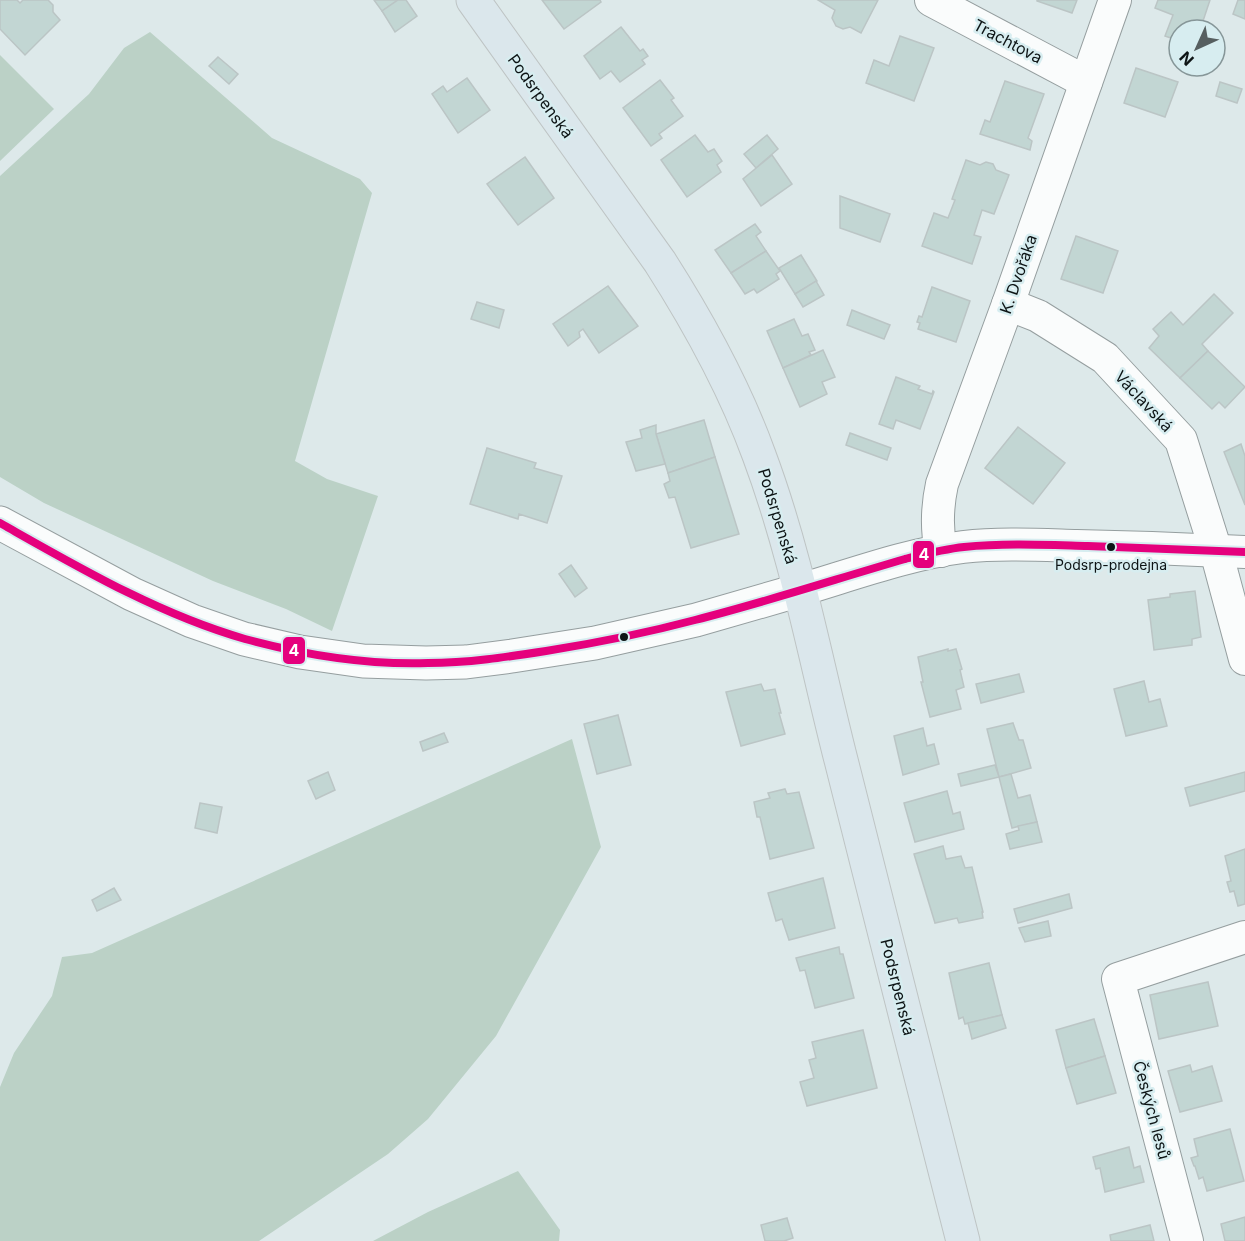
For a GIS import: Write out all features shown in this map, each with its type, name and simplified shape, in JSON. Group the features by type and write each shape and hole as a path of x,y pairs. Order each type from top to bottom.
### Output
{"main road":[{"name":"Podsrpenská","path":"473,0 660,262 712,348 741,407 774,496 800,590 834,735 963,1241"}],"street":[{"name":"Trachtova","path":"931,0 1086,82"},
{"name":"K. Dvořáka","path":"941,551 937,517 942,484 1008,304 1114,0"},
{"name":"Václavská","path":"1008,304 1038,316 1105,358 1181,440 1231,551 1245,659"},
{"path":"0,523 132,594 192,621 244,639 300,652 363,661 426,663 466,662 595,643 696,620 905,559 966,547 1012,545 1231,551"},
{"name":"Českých lesů","path":"1187,1241 1118,979 1245,937"}],"green space":[{"path":"150,32 272,138 360,179 372,193 295,461 327,479 378,496 332,631 286,609 213,581 44,503 0,477 0,176 89,94 124,48"},
{"path":"0,55 54,109 0,161"},
{"path":"572,739 601,847 496,1036 428,1119 388,1154 259,1241 0,1241 0,1087 14,1053 52,996 62,957 92,953"},
{"path":"518,1171 560,1230 559,1241 373,1241 428,1212"}],"building":[{"path":"0,0 17,0 20,3 23,0 48,0 53,5 53,12 60,20 25,55 0,29"},
{"path":"374,0 398,0 382,11"},
{"path":"398,0 406,0 417,16 395,32 382,11"},
{"path":"542,0 600,0 601,2 564,29"},
{"path":"818,0 878,0 861,33 850,27 843,29 836,26 832,18 835,10"},
{"path":"1037,0 1077,0 1072,13"},
{"path":"1158,0 1210,0 1204,18 1172,18 1173,15 1155,8"},
{"path":"1238,0 1245,0 1245,19 1233,14"},
{"path":"621,27 640,51 643,49 648,56 642,60 645,64 620,82 611,71 600,79 584,56"},
{"path":"900,36 934,48 914,101 866,83 874,60 889,66"},
{"path":"218,57 238,74 229,84 209,66"},
{"path":"1136,68 1178,82 1165,117 1124,103"},
{"path":"467,78 490,110 458,133 432,94 443,86 447,92"},
{"path":"660,80 674,98 671,100 683,116 659,134 662,138 651,146 623,108"},
{"path":"1005,81 1044,94 1028,138 1032,141 1030,150 980,134 985,120 990,122"},
{"path":"1220,82 1242,89 1237,103 1216,96"},
{"path":"695,135 708,152 714,149 722,161 717,165 721,172 687,197 661,160"},
{"path":"767,135 778,149 756,168 744,154"},
{"path":"772,155 792,184 761,206 743,179"},
{"path":"525,157 554,198 518,225 487,184"},
{"path":"966,160 980,165 986,162 993,164 996,170 1009,175 994,214 982,210 974,235 981,237 972,264 922,246 934,213 948,218 955,200 952,199"},
{"path":"840,196 890,214 880,242 840,228"},
{"path":"755,224 761,232 756,236 766,251 731,273 715,250"},
{"path":"1076,236 1118,251 1103,293 1061,279"},
{"path":"766,251 780,271 776,274 779,279 757,293 754,289 745,294 731,273"},
{"path":"801,255 817,281 795,294 779,268"},
{"path":"816,281 824,295 803,307 795,294"},
{"path":"608,286 638,326 599,353 583,329 579,332 580,337 568,346 553,324"},
{"path":"932,287 970,301 956,342 918,329 919,316 922,317"},
{"path":"1214,294 1233,313 1202,344 1208,351 1180,378 1149,348 1159,336 1153,329 1171,312 1183,325"},
{"path":"477,302 504,310 499,328 471,319"},
{"path":"852,310 890,325 884,339 847,325"},
{"path":"794,319 802,336 808,334 815,350 809,352 811,355 783,368 767,331"},
{"path":"823,350 835,377 822,382 827,394 800,407 783,368"},
{"path":"1208,351 1245,387 1225,408 1219,402 1212,409 1180,378"},
{"path":"896,377 920,386 918,389 932,394 934,392 920,429 896,420 893,429 879,424"},
{"path":"704,420 715,457 668,473 656,434"},
{"path":"656,425 656,434 665,464 636,471 626,442 642,438 640,430"},
{"path":"1018,427 1065,463 1033,504 985,468"},
{"path":"850,433 891,448 887,460 846,445"},
{"path":"1241,444 1245,456 1245,505 1224,452"},
{"path":"487,448 536,463 534,468 562,476 547,523 519,514 518,519 470,504"},
{"path":"715,457 739,534 691,548 675,497 669,498 664,484 670,481 668,473"},
{"path":"571,565 587,588 575,597 559,574"},
{"path":"1195,591 1201,637 1192,639 1192,645 1154,650 1148,600"},
{"path":"948,649 948,651 956,649 962,669 960,670 964,687 956,690 961,709 930,717 921,682 923,682 918,657"},
{"path":"1019,674 1024,692 981,703 976,684"},
{"path":"1144,681 1149,702 1160,699 1167,726 1126,736 1114,689"},
{"path":"761,684 764,691 775,689 785,734 741,746 726,692"},
{"path":"618,715 631,765 597,774 584,724"},
{"path":"1013,723 1019,740 1023,740 1031,768 999,777 987,729"},
{"path":"923,728 927,746 934,744 939,764 903,775 894,736"},
{"path":"444,733 448,742 423,751 420,742"},
{"path":"995,765 999,777 961,786 958,774"},
{"path":"328,772 335,790 316,799 308,781"},
{"path":"1245,772 1245,791 1190,806 1185,788"},
{"path":"1011,774 1018,798 1030,795 1037,822 1012,828 999,777"},
{"path":"785,789 787,794 799,792 814,848 770,859 754,802 770,798 768,793"},
{"path":"947,791 953,814 960,812 964,829 915,842 904,803"},
{"path":"200,803 222,807 217,833 195,828"},
{"path":"1037,822 1042,842 1010,849 1006,834 1019,830 1018,826"},
{"path":"943,846 946,859 961,856 965,868 972,867 983,918 959,923 957,918 935,923 914,854"},
{"path":"1245,849 1245,904 1238,906 1234,891 1230,892 1227,882 1231,881 1225,856"},
{"path":"823,878 835,928 789,940 782,919 776,921 768,893"},
{"path":"114,888 121,900 97,911 92,900"},
{"path":"1069,894 1072,908 1018,923 1014,909"},
{"path":"1048,921 1051,936 1025,942 1019,928"},
{"path":"839,947 840,954 843,954 854,998 815,1008 805,970 800,971 796,958"},
{"path":"989,963 1002,1015 965,1024 963,1017 959,1019 949,973"},
{"path":"1208,982 1218,1026 1159,1039 1150,995"},
{"path":"1002,1015 1006,1028 972,1039 968,1023"},
{"path":"1094,1019 1105,1056 1066,1068 1056,1030"},
{"path":"863,1030 877,1088 807,1106 800,1082 814,1078 809,1060 816,1058 812,1042"},
{"path":"1105,1056 1116,1093 1077,1104 1066,1068"},
{"path":"1190,1065 1192,1072 1212,1066 1222,1101 1180,1112 1168,1071"},
{"path":"1230,1129 1244,1181 1207,1191 1203,1177 1199,1179 1191,1158 1198,1156 1194,1139"},
{"path":"1129,1147 1134,1168 1140,1166 1144,1182 1105,1192 1100,1168 1096,1169 1093,1157"},
{"path":"1245,1217 1245,1241 1225,1241 1221,1224"},
{"path":"787,1218 793,1238 784,1241 765,1241 761,1225"},
{"path":"1150,1225 1154,1241 1111,1241 1110,1235"}],"transit line":[{"name":"4","path":"0,523 119,588 213,629 267,645 313,654 359,661 405,663 443,663 487,659 621,637 677,625 905,559 957,548 1042,545 1245,552"}],"place":[{"name":"Podsrp-prodejna","path":"1111,547"}]}
